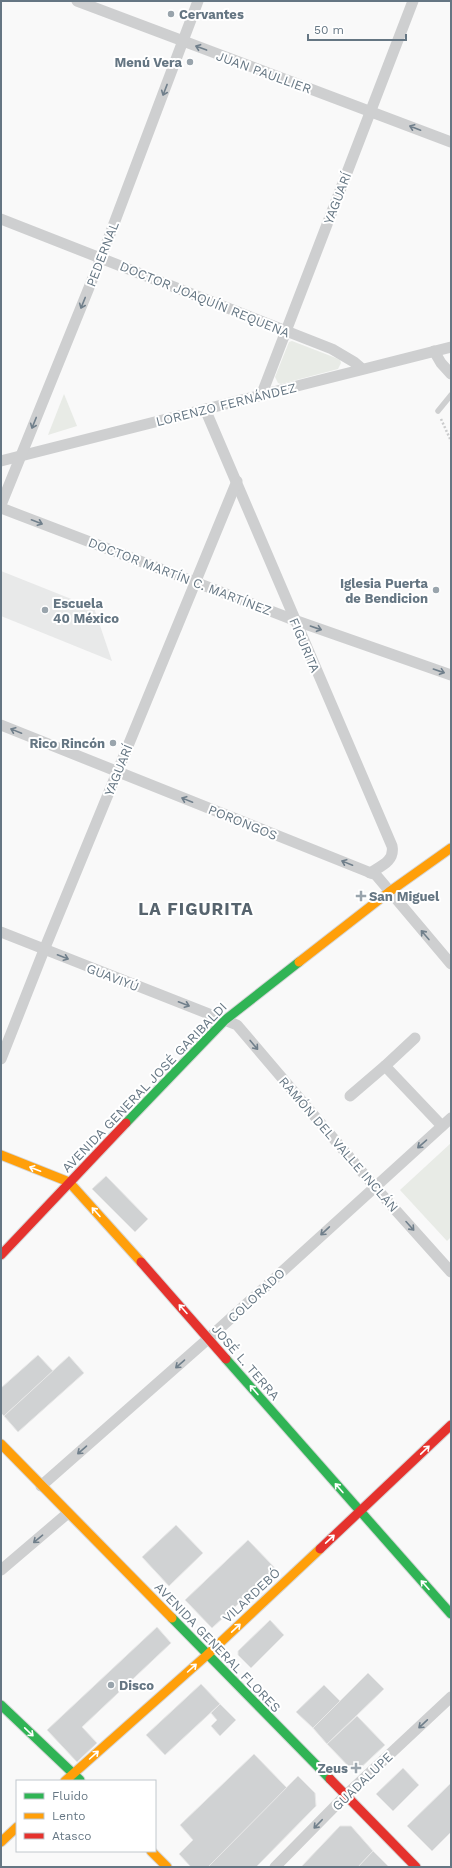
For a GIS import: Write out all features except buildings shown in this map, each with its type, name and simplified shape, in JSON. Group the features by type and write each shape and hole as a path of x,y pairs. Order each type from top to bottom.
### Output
{"street":[{"name":"JUAN PAULLIER","path":"77,1 451,142"},
{"name":"PEDERNAL","path":"1,505 101,258 198,1"},
{"name":"YAGUARÍ","path":"261,396 413,1"},
{"name":"DOCTOR JOAQUÍN REQUENA","path":"1,219 342,354 361,368"},
{"name":"LORENZO FERNÁNDEZ","path":"1,460 261,396 361,368 451,347"},
{"path":"434,351 441,363 451,374"},
{"name":"FIGURITA","path":"205,409 392,846 393,853 391,858 370,873"},
{"name":"YAGUARÍ","path":"1,1059 44,950 237,481"},
{"name":"DOCTOR MARTÍN C. MARTÍNEZ","path":"1,508 294,620 451,675"},
{"name":"PORONGOS","path":"1,725 370,873 382,882 388,892 451,964"},
{"name":"AVENIDA GENERAL JOSÉ GARIBALDI","path":"1,1256 69,1182 225,1020 388,892 451,848"},
{"name":"GUAVIYÚ","path":"1,932 225,1020"},
{"name":"RAMÓN DEL VALLE INCLÁN","path":"225,1020 237,1025 374,1186 451,1272"},
{"path":"350,1096 415,1038"},
{"path":"385,1066 442,1126"},
{"name":"COLORADO","path":"41,1486 209,1338 374,1186 451,1118"},
{"name":"JOSÉ L. TERRA","path":"1,1155 69,1182 209,1338 451,1614"},
{"name":"VILARDEBÓ","path":"67,1780 207,1655 451,1425"},
{"name":"AVENIDA GENERAL FLORES","path":"1,1444 416,1867"},
{"path":"1,1570 68,1513"},
{"name":"GUADALUPE","path":"275,1867 345,1796 451,1697"},
{"path":"1,1705 80,1780"},
{"path":"1,1842 16,1828"},
{"path":"152,1852 167,1867"}],"lane":[{"path":"438,411 451,395"}],"path":[{"path":"438,411 451,442"}],"shaded area":[{"path":"292,341 340,360 341,363 338,369 281,384 278,383 275,377 289,342"},
{"path":"64,394 77,426 48,435"},
{"path":"1,571 94,608 112,661 1,616"},
{"path":"451,1143 451,1237 447,1241 400,1190"}],"traffic: fast":[{"path":"126,1123 225,1020 299,962"},
{"path":"226,1359 451,1614"},
{"path":"172,1618 330,1779"},
{"path":"1,1705 80,1780"}],"traffic: slow":[{"path":"299,962 389,892 451,848"},
{"path":"1,1155 69,1182 141,1262"},
{"path":"1,1444 172,1618"},
{"path":"66,1780 207,1655 320,1549"},
{"path":"1,1842 16,1828"},
{"path":"152,1852 167,1867"}],"traffic: jam":[{"path":"1,1255 126,1123"},
{"path":"141,1262 226,1359"},
{"path":"320,1549 451,1425"},
{"path":"330,1779 416,1867"}],"place":[{"name":"Cervantes","path":"171,14"},
{"name":"Menú Vera","path":"190,62"},
{"name":"Iglesia Puerta de Bendicion","path":"436,590"},
{"name":"Escuela 40 México","path":"45,610"},
{"name":"Rico Rincón","path":"113,743"},
{"name":"San Miguel","path":"361,896"},
{"name":"Disco","path":"111,1685"},
{"name":"Zeus","path":"356,1768"}],"district":[{"name":"LA FIGURITA","path":"196,909"}]}
